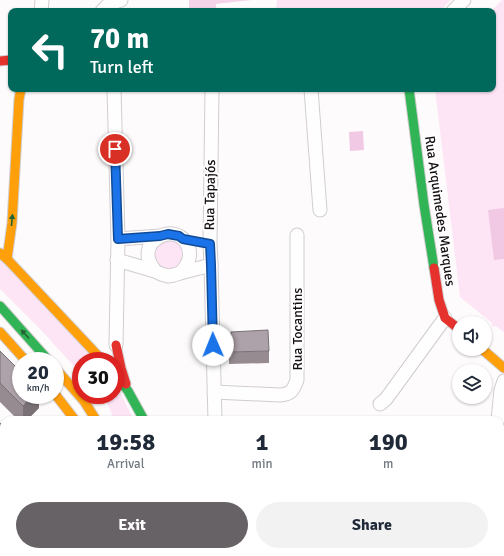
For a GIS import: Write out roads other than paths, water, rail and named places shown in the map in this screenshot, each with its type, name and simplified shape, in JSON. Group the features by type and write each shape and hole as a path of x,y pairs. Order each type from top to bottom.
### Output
{"main road":[{"path":"21,92 12,223 4,256 95,352"},
{"name":"Rua Arquimedes Marques","path":"409,92 433,267 439,300 445,318"},
{"path":"0,306 41,352"},
{"path":"445,318 452,324"},
{"path":"0,332 18,352"},
{"path":"113,352 116,345"},
{"path":"116,345 120,368 128,391"},
{"path":"490,356 504,368"},
{"path":"64,378 84,401 93,416"},
{"path":"124,385 142,416"},
{"path":"63,404 72,416"}],"street":[{"path":"105,8 109,4 121,0"},
{"path":"456,8 464,0"},
{"path":"114,92 118,239 116,345"},
{"name":"Rua Tapajós","path":"212,92 210,244 215,416"},
{"path":"310,92 320,210"},
{"path":"117,260 168,276 174,275 185,268 190,257 190,250 187,244 183,239 174,234 118,239"},
{"name":"Rua Tocantins","path":"214,392 287,394 294,388 297,380 297,235"},
{"path":"155,271 148,259 148,252 154,240 160,236"},
{"path":"183,239 210,244"},
{"path":"180,272 211,265"},
{"path":"380,404 386,399 445,318"},
{"path":"498,416 501,390 504,381"}]}
